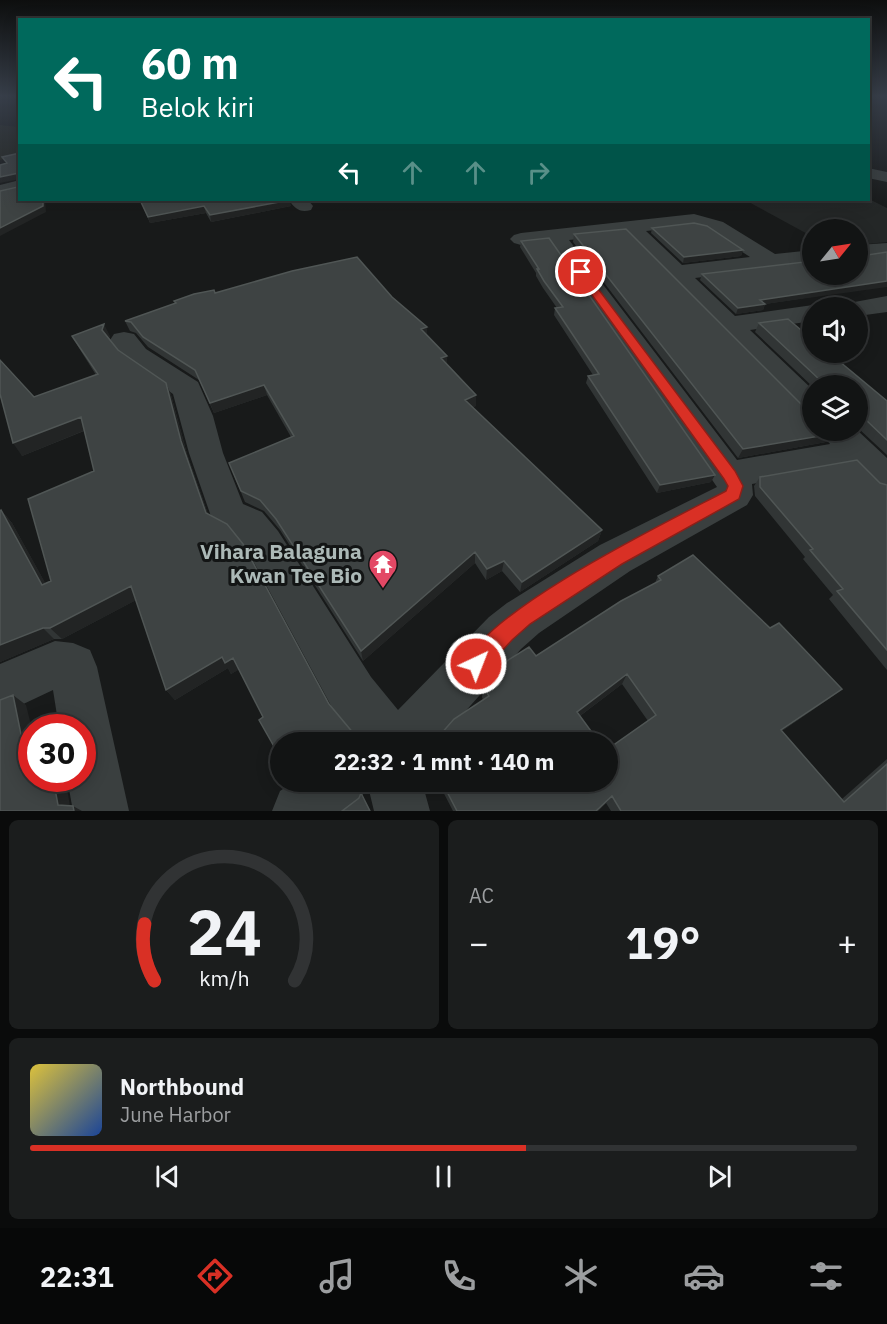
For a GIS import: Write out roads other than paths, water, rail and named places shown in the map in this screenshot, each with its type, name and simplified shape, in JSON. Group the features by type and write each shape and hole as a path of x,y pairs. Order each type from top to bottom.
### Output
{"street":[{"path":"870,173 887,177"},
{"path":"0,190 18,186"},
{"path":"521,239 694,220 716,226 771,261"},
{"path":"630,227 802,397"},
{"path":"410,732 511,628 615,558 734,495 735,486 729,475 554,235"},
{"path":"868,251 887,249"},
{"path":"677,273 802,258"},
{"path":"868,307 887,304"},
{"path":"728,325 802,315"},
{"path":"124,340 136,355 187,389 197,416 206,453 228,514 248,523 264,543 353,695 379,732"},
{"path":"729,475 847,441 887,480"},
{"path":"0,690 52,665 64,663 73,666 101,811"},
{"path":"300,811 326,792"},
{"path":"399,792 402,811"}],"place":[{"name":"Vihara Balaguna Kwan Tee Bio","path":"383,590"}]}
